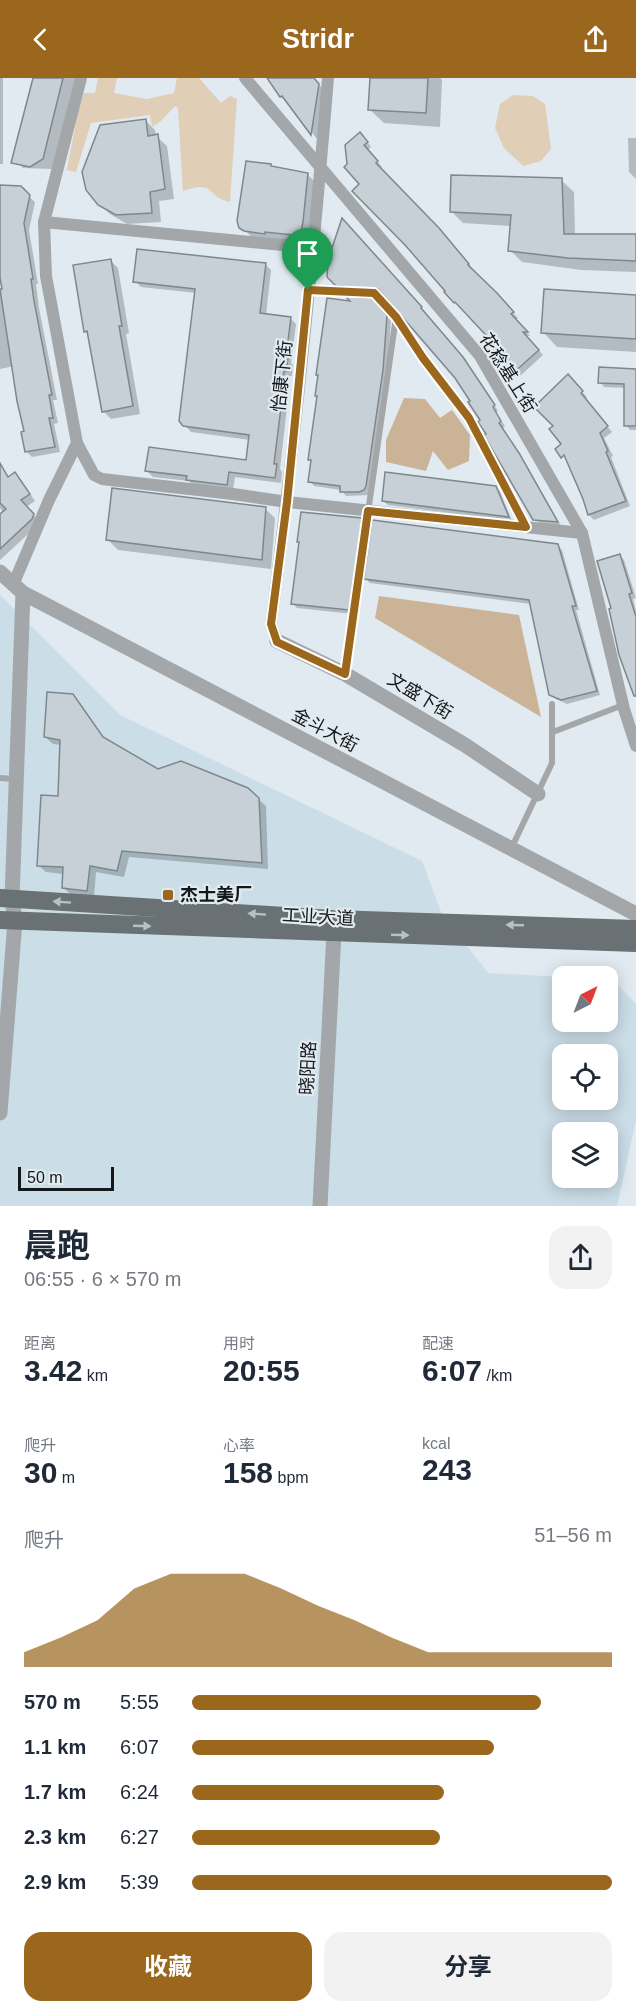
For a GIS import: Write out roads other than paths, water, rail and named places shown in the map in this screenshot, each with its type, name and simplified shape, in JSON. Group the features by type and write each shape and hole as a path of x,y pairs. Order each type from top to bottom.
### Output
{"main road":[{"name":"工业大道","path":"6,899 634,940"},
{"name":"工业大道","path":"8,921 634,940"}],"street":[{"path":"81,78 44,222 46,276 77,443 94,475 102,479 287,502 582,533"},
{"name":"花稔基上街","path":"245,78 480,356 582,533 623,705 636,746"},
{"name":"怡康下街","path":"277,642 271,624 287,502 328,78"},
{"path":"44,222 313,248"},
{"path":"0,1113 8,921 6,899 16,779 18,589 49,500 77,443"},
{"name":"金斗大街","path":"0,572 18,589 636,914"},
{"name":"文盛下街","path":"277,642 345,674 465,745 538,794"},
{"name":"晓阳路","path":"320,1206 334,932"}],"lane":[{"path":"308,290 374,293 396,317 423,358 469,418 526,527"},
{"path":"345,674 396,317"},
{"path":"511,849 552,763 552,704"},
{"path":"553,732 623,705"},
{"path":"0,778 16,779"}],"place":[{"name":"杰士美厂","path":"168,895"}]}
